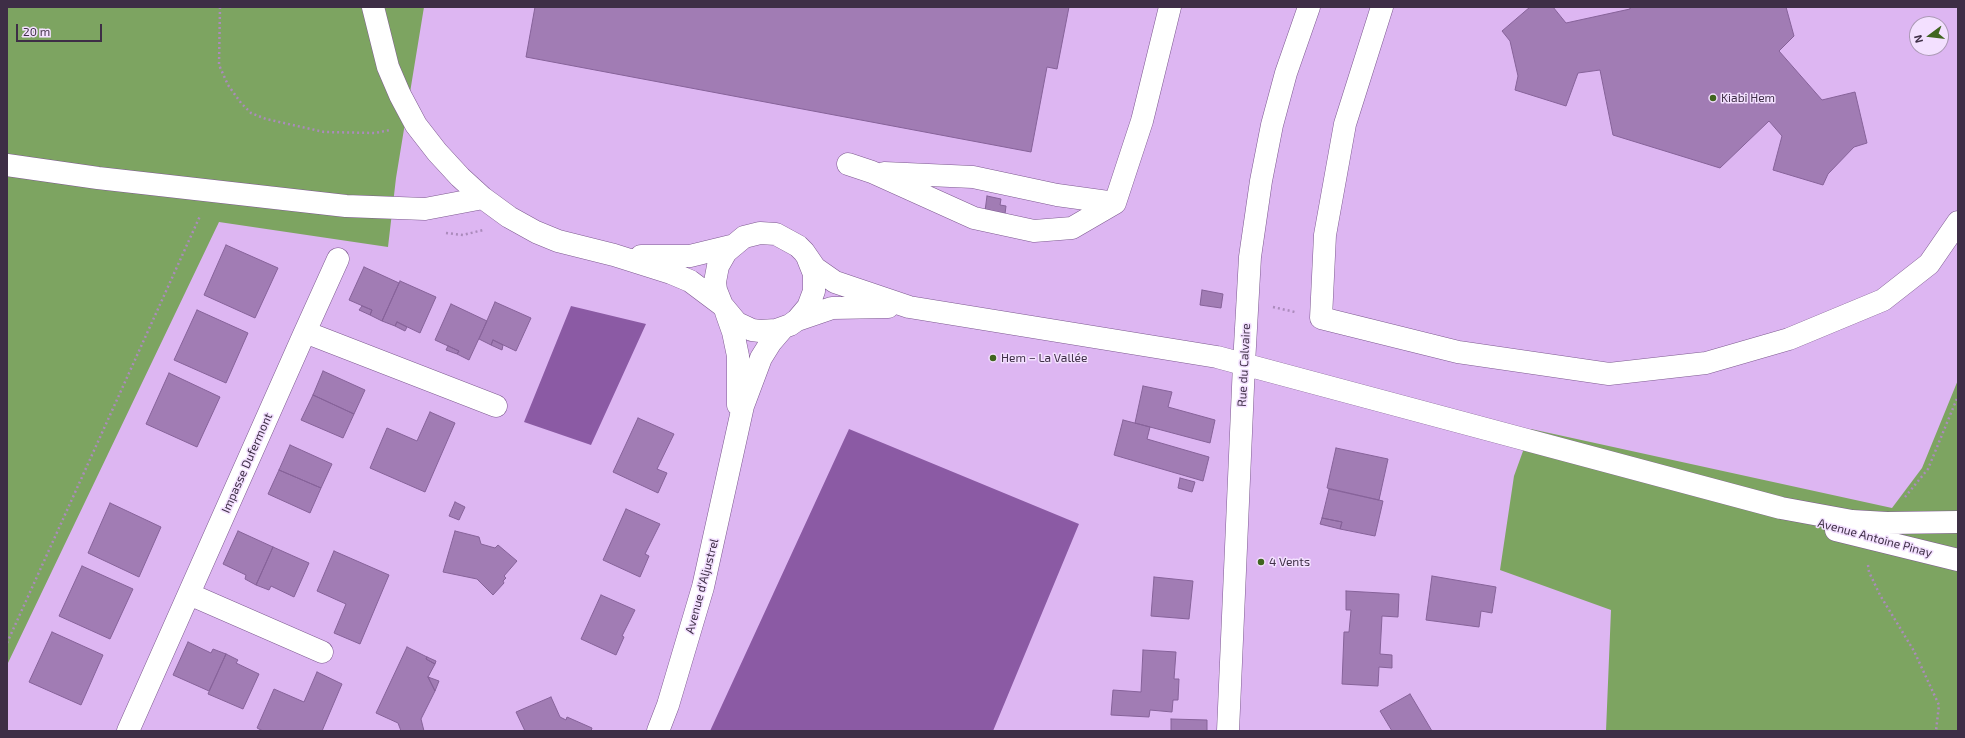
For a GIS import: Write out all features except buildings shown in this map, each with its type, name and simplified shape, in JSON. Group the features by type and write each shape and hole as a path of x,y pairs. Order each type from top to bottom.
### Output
{"street":[{"path":"373,7 388,67 400,95 416,125 460,177 483,198 516,221 558,241 614,255 690,281 724,309 737,323 752,330 768,331 832,308 909,307"},
{"path":"848,164 872,172 974,218 1034,231 1072,228 1114,203 1142,121 1170,7"},
{"name":"Rue du Calvaire","path":"1228,731 1250,257 1260,181 1272,125 1286,73 1309,7"},
{"path":"1382,7 1346,124 1324,235 1321,318 1458,352 1609,374 1706,363 1789,339 1883,300 1928,264 1958,222"},
{"path":"7,165 346,206 425,209 483,198"},
{"path":"872,172 973,177 1057,195 1114,203"},
{"path":"724,309 716,290 716,274 721,259 731,246 744,237 752,234 776,234 798,246 815,268 835,282 909,307 1005,324 1210,356 1781,508"},
{"path":"614,255 669,257 690,256 731,246"},
{"name":"Impasse Dufermont","path":"128,731 338,259"},
{"path":"790,324 808,307 814,291 814,274 808,259"},
{"name":"Avenue d'Aljustrel","path":"724,309 733,332 738,356 739,402 735,438"},
{"name":"Avenue d'Aljustrel","path":"658,731 668,706 703,587 743,406 761,358 790,324"},
{"path":"305,332 496,406"},
{"name":"Avenue Antoine Pinay","path":"1781,508 1852,521 1887,523 1958,522"},
{"name":"Avenue Antoine Pinay","path":"1781,508 1847,533 1958,560"},
{"path":"189,594 322,652"}],"path":[{"path":"220,7 219,65 232,91 251,113 266,120 324,132 375,133 416,125"},
{"path":"7,643 201,214"},
{"path":"440,232 463,235 516,221"},
{"path":"1247,300 1321,318"}],"green space":[{"path":"7,7 424,7 396,178 388,247 219,222 7,665"},
{"path":"1958,380 1958,731 1606,731 1611,610 1500,570 1514,476 1531,429 1892,508 1922,468"}],"shaded area":[{"path":"571,306 646,324 591,445 524,422"},
{"path":"849,429 1079,524 993,731 710,731"}],"place":[{"name":"Kiabi Hem","path":"1713,98"},
{"name":"Hem – La Vallée","path":"993,358"},
{"name":"4 Vents","path":"1261,562"}]}
